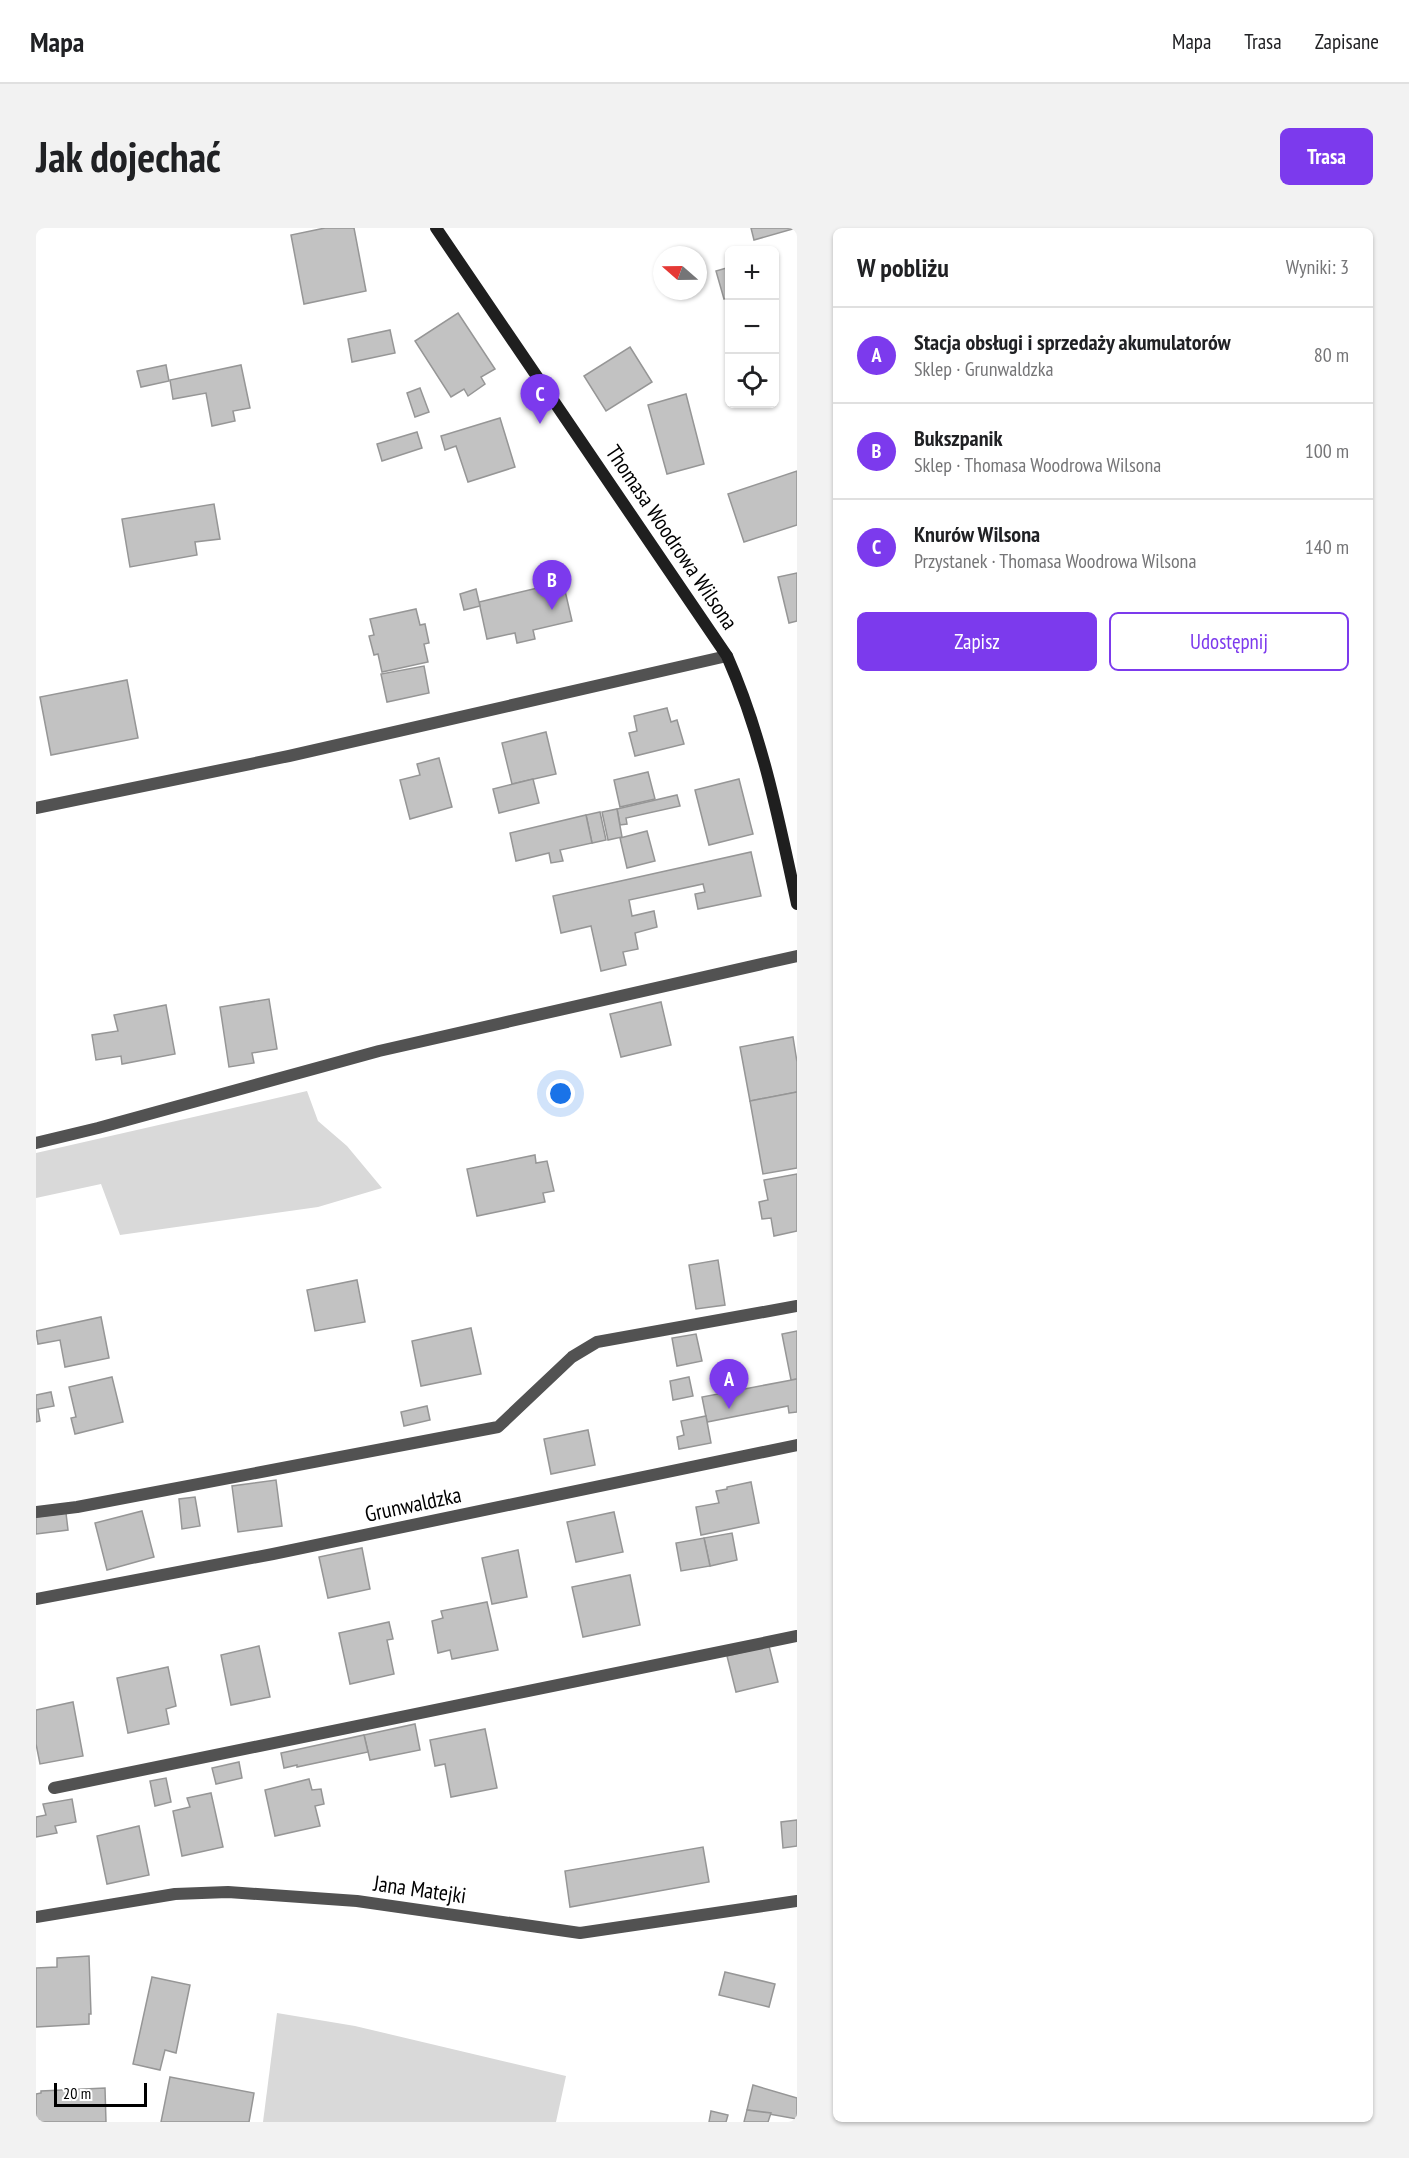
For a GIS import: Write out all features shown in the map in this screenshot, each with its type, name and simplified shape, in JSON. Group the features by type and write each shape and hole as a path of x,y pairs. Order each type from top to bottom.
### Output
{"street":[{"name":"Thomasa Woodrowa Wilsona","path":"436,228 727,656 751,716 767,773 797,904"},
{"path":"36,807 289,756 727,656"},
{"path":"36,1143 379,1050 797,956"},
{"path":"36,1512 77,1507 498,1427 572,1357 597,1342 797,1306"},
{"name":"Grunwaldzka","path":"36,1599 273,1554 797,1445"},
{"path":"54,1788 797,1636"},
{"name":"Jana Matejki","path":"36,1917 176,1894 228,1892 357,1901 580,1933 797,1901"}],"shaded area":[{"path":"307,1091 318,1121 347,1146 382,1188 318,1207 120,1235 101,1184 36,1198 36,1153"},
{"path":"277,2013 355,2026 566,2076 556,2122 263,2122"}],"building":[{"path":"325,228 354,228 366,291 304,304 291,235"},
{"path":"751,228 796,228 754,240"},
{"path":"725,268 724,299 716,271"},
{"path":"458,313 495,369 481,377 485,384 468,396 464,389 451,397 415,341"},
{"path":"390,330 395,353 352,362 348,339"},
{"path":"630,347 652,382 606,411 584,376"},
{"path":"166,365 169,381 141,387 137,371"},
{"path":"241,365 250,408 233,411 235,421 212,426 206,393 173,399 170,380"},
{"path":"420,388 429,412 415,417 407,393"},
{"path":"686,394 704,464 667,474 648,405"},
{"path":"500,418 515,467 468,482 456,446 445,450 441,436"},
{"path":"417,432 422,448 382,461 377,444"},
{"path":"797,471 797,525 744,542 728,494"},
{"path":"214,504 220,539 195,542 197,555 130,567 122,519"},
{"path":"797,573 797,621 789,623 778,577"},
{"path":"563,582 572,621 533,630 535,639 517,643 515,633 487,639 479,602"},
{"path":"476,589 480,606 464,610 460,594"},
{"path":"416,609 420,625 425,624 429,643 424,644 428,662 382,672 378,654 374,655 369,636 374,635 370,619"},
{"path":"424,666 429,693 387,702 381,674"},
{"path":"127,680 138,738 51,755 40,697"},
{"path":"667,708 671,722 677,720 684,744 635,756 629,733 637,731 634,716"},
{"path":"546,732 556,774 512,784 502,743"},
{"path":"439,758 452,807 410,819 400,780 420,775 417,764"},
{"path":"648,772 655,799 620,807 614,780"},
{"path":"533,779 539,803 499,813 493,789"},
{"path":"739,779 753,834 709,845 695,790"},
{"path":"677,795 680,806 626,818 627,824 620,825 617,809"},
{"path":"617,809 622,837 608,840 602,812"},
{"path":"600,812 606,840 592,843 586,815"},
{"path":"586,815 592,843 560,850 563,861 551,863 549,853 516,861 510,833"},
{"path":"647,831 655,861 627,868 620,838"},
{"path":"751,852 761,896 698,909 695,894 705,892 703,884 629,900 632,916 654,911 657,927 635,933 638,949 623,952 626,965 601,971 591,926 561,933 553,896"},
{"path":"269,999 277,1049 252,1053 254,1063 229,1067 220,1007"},
{"path":"661,1002 671,1045 621,1057 610,1014"},
{"path":"166,1005 175,1054 122,1064 121,1056 96,1060 92,1035 118,1031 114,1015"},
{"path":"793,1037 797,1062 797,1092 750,1101 740,1047"},
{"path":"797,1092 797,1168 763,1174 750,1101"},
{"path":"535,1155 536,1163 547,1161 554,1191 543,1193 545,1202 477,1216 467,1169"},
{"path":"797,1174 797,1231 774,1236 771,1218 762,1219 759,1202 768,1200 764,1180"},
{"path":"718,1260 725,1305 696,1309 689,1265"},
{"path":"357,1280 365,1322 315,1331 307,1290"},
{"path":"101,1317 109,1358 65,1367 60,1340 38,1344 36,1331"},
{"path":"471,1328 481,1374 421,1386 412,1341"},
{"path":"797,1331 797,1379 791,1380 782,1334"},
{"path":"696,1334 702,1361 677,1366 672,1338"},
{"path":"112,1377 123,1422 75,1434 71,1418 76,1417 69,1387"},
{"path":"689,1377 693,1396 673,1400 670,1381"},
{"path":"797,1379 797,1412 789,1413 788,1406 707,1422 702,1397"},
{"path":"51,1392 54,1406 38,1409 40,1421 36,1422 36,1395"},
{"path":"427,1406 430,1420 404,1426 401,1412"},
{"path":"706,1416 711,1443 679,1449 677,1437 684,1435 681,1421"},
{"path":"588,1430 595,1465 551,1474 544,1439"},
{"path":"276,1480 282,1526 238,1532 232,1486"},
{"path":"751,1482 759,1523 701,1535 696,1507 719,1503 716,1491"},
{"path":"195,1497 200,1526 182,1529 179,1499"},
{"path":"142,1511 154,1557 107,1570 95,1523"},
{"path":"614,1512 623,1552 576,1562 567,1522"},
{"path":"66,1513 68,1530 36,1534 36,1517"},
{"path":"732,1533 737,1560 710,1566 704,1538"},
{"path":"704,1538 710,1566 681,1571 676,1543"},
{"path":"362,1548 370,1589 328,1598 319,1557"},
{"path":"518,1550 527,1597 492,1604 482,1558"},
{"path":"630,1575 640,1625 583,1637 572,1587"},
{"path":"487,1602 498,1650 452,1659 450,1650 438,1653 432,1621 443,1618 441,1611"},
{"path":"389,1622 393,1639 387,1640 394,1674 350,1684 339,1633"},
{"path":"259,1646 270,1697 231,1705 221,1655"},
{"path":"769,1646 778,1682 736,1692 727,1656"},
{"path":"168,1667 176,1706 166,1709 169,1724 128,1733 117,1678"},
{"path":"73,1702 83,1756 40,1764 36,1744 36,1710"},
{"path":"415,1724 420,1750 370,1760 364,1735"},
{"path":"485,1729 497,1788 451,1797 445,1764 435,1766 430,1740"},
{"path":"364,1735 368,1752 284,1768 281,1753"},
{"path":"239,1762 242,1778 216,1784 212,1768"},
{"path":"166,1778 171,1802 155,1806 150,1781"},
{"path":"309,1779 312,1790 321,1789 324,1804 315,1806 320,1826 275,1836 265,1790"},
{"path":"211,1793 223,1847 182,1856 173,1811 190,1807 187,1798"},
{"path":"72,1799 76,1822 55,1826 57,1833 36,1837 36,1817 46,1815 43,1804"},
{"path":"797,1820 797,1846 783,1848 781,1822"},
{"path":"139,1826 149,1875 107,1884 97,1836"},
{"path":"703,1847 709,1882 570,1907 565,1871"},
{"path":"89,1956 91,2014 89,2014 89,2024 36,2027 36,1968 57,1967 57,1958"},
{"path":"725,1972 775,1984 769,2007 719,1995"},
{"path":"152,1977 190,1985 176,2053 165,2050 160,2070 133,2064"},
{"path":"170,2077 254,2093 249,2122 161,2122"},
{"path":"753,2085 797,2098 797,2119 747,2110"},
{"path":"105,2088 106,2122 36,2122 36,2094 41,2091"},
{"path":"747,2110 771,2113 768,2122 744,2122"},
{"path":"711,2111 728,2115 726,2122 709,2122"}],"place":[{"name":"Knurów Wilsona","path":"540,424"},
{"name":"Bukszpanik","path":"552,610"},
{"name":"Stacja obsługi i sprzedaży akumulatorów","path":"729,1409"}]}
